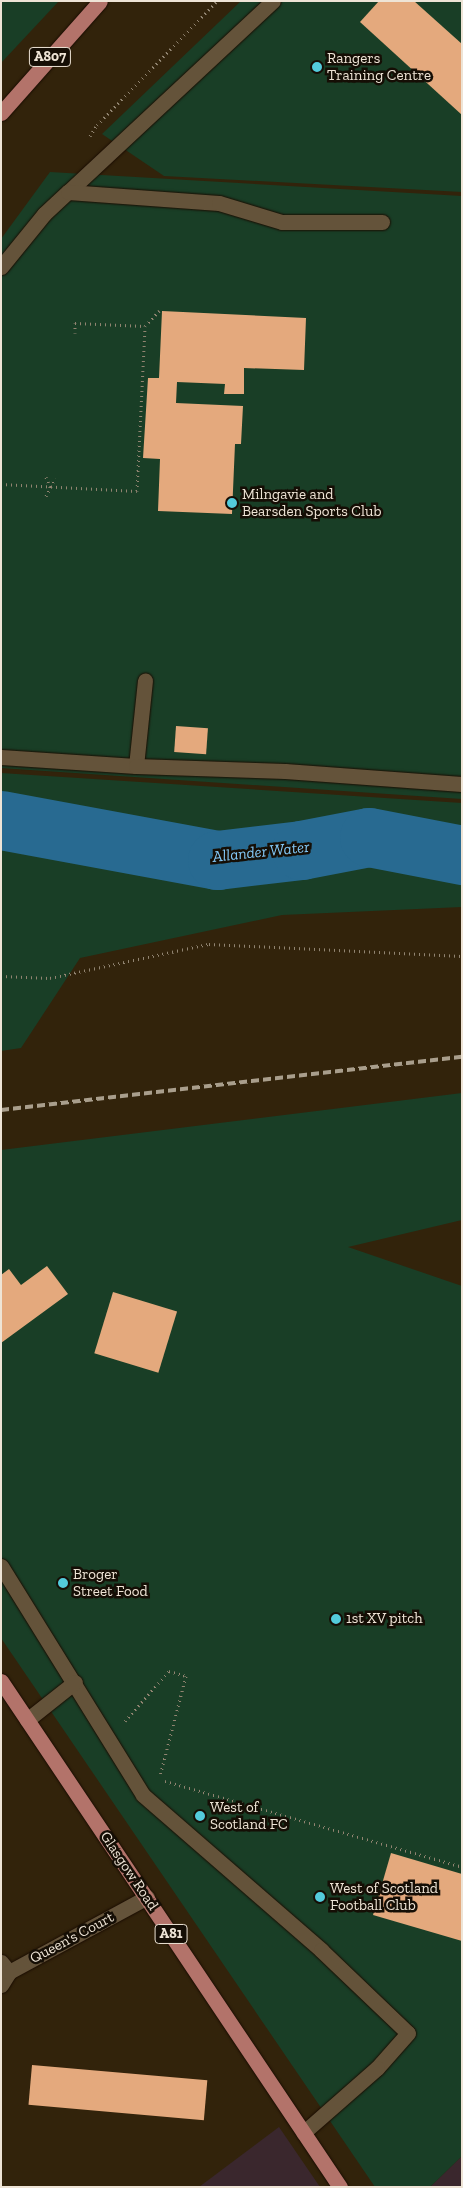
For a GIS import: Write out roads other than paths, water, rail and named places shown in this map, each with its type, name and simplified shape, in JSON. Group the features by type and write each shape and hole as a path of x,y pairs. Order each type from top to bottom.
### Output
{"main road":[{"name":"A807","path":"1,113 100,1"},
{"name":"Glasgow Road","path":"1,1681 340,2187"}],"street":[{"path":"1,266 44,214 273,1"},
{"path":"68,192 219,203 282,222 382,222"},
{"path":"136,766 145,680"},
{"path":"1,757 136,766 285,771 462,784"},
{"path":"1,1566 144,1795 321,1950 408,2032 377,2068 303,2133"},
{"path":"27,1720 75,1682"},
{"name":"Queen's Court","path":"4,1973 147,1897"}],"waterway":[{"name":"Allander Water","path":"1,820 217,860 301,850 369,837 462,855"}],"railway":[{"path":"1,1110 462,1057"}],"place":[{"name":"Rangers Training Centre","path":"317,67"},
{"name":"Milngavie and Bearsden Sports Club","path":"232,503"},
{"name":"Broger Street Food","path":"63,1583"},
{"name":"1st XV pitch","path":"336,1619"},
{"name":"West of Scotland FC","path":"200,1816"},
{"name":"West of Scotland Football Club","path":"320,1897"}]}
